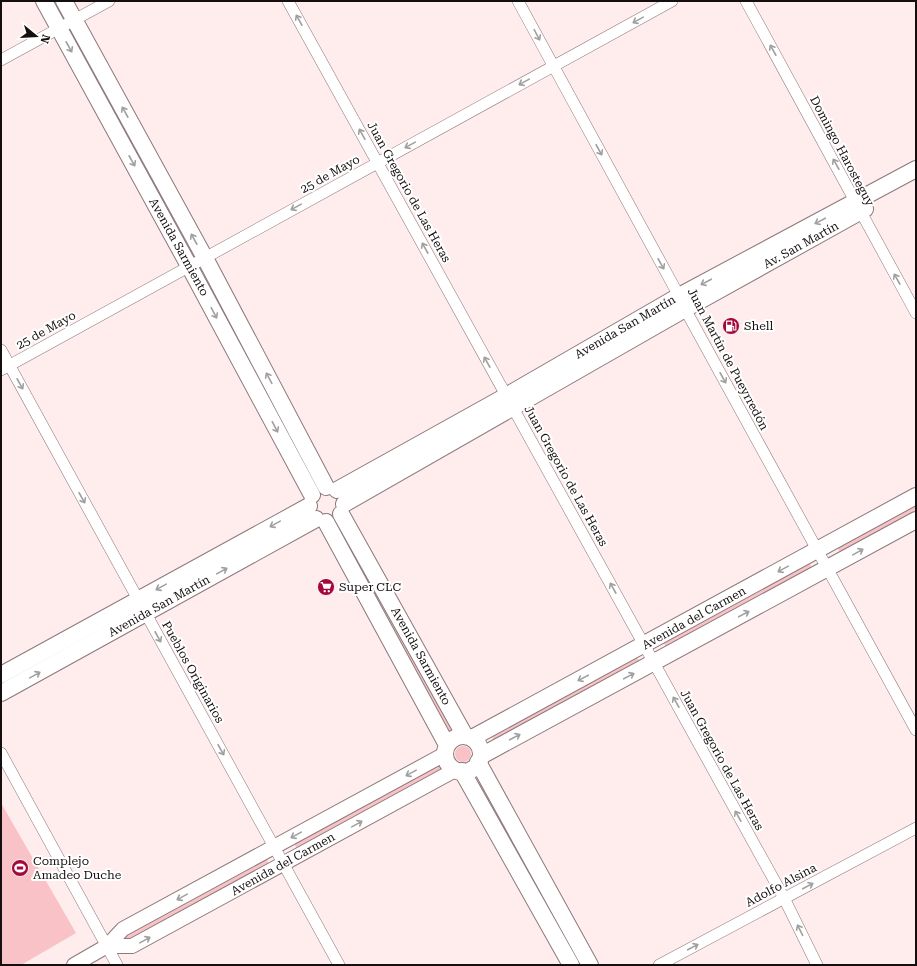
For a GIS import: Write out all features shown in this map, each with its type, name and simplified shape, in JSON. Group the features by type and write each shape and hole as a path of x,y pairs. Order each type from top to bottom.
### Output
{"main road":[{"name":"Avenida Sarmiento","path":"44,1 189,266 316,510 446,749"},
{"name":"Avenida Sarmiento","path":"64,1 468,737"},
{"name":"Avenida San Martín","path":"337,499 682,303 858,207 916,169"},
{"path":"858,207 916,181"},
{"path":"318,489 337,499 334,521 316,510 318,489"},
{"name":"Avenida del Carmen","path":"468,737 644,645 916,496"},
{"name":"Avenida San Martín","path":"1,675 138,600 316,510"},
{"name":"Avenida San Martín","path":"1,693 146,614 316,510"},
{"name":"Avenida del Carmen","path":"480,759 654,662 916,520"},
{"path":"571,965 458,771 448,763 446,749 455,738 468,737 475,741 480,748 480,759 590,965"},
{"path":"458,771 470,770 480,759"}],"street":[{"path":"1,60 109,1"},
{"name":"Juan Gregorio de Las Heras","path":"288,1 784,898 817,965"},
{"name":"Juan Martín de Pueyrredón","path":"518,1 916,730"},
{"name":"25 de Mayo","path":"5,368 672,1"},
{"name":"Domingo Harosteguy","path":"746,1 916,313"},
{"name":"Pueblos Originarios","path":"1,350 5,368 146,614 339,965"},
{"name":"Avenida del Carmen","path":"74,965 107,946 123,929 274,847 446,749"},
{"path":"1,753 117,965"},
{"name":"Avenida del Carmen","path":"107,946 132,946 458,771"},
{"name":"Adolfo Alsina","path":"659,965 916,828"}],"shaded area":[{"path":"80,44 189,245 186,246 77,46"},
{"path":"205,275 314,475 311,477 202,277"},
{"path":"916,502 916,510 840,552 836,546"},
{"path":"344,529 453,730 450,732 341,531"},
{"path":"809,562 812,568 666,648 663,641"},
{"path":"636,656 640,662 494,741 491,735"},
{"path":"460,746 466,746 471,751 469,760 466,762 460,762 455,757 455,751"},
{"path":"440,764 443,770 297,849 294,843"},
{"path":"482,780 582,965 578,965 478,782"},
{"name":"Complejo Amadeo Duche","path":"1,803 76,933 21,965 1,965"},
{"path":"266,858 269,864 124,943 120,937"}],"place":[{"name":"Shell","path":"731,326"},
{"name":"Super CLC","path":"326,587"},
{"name":"Complejo Amadeo Duche","path":"20,868"}]}
